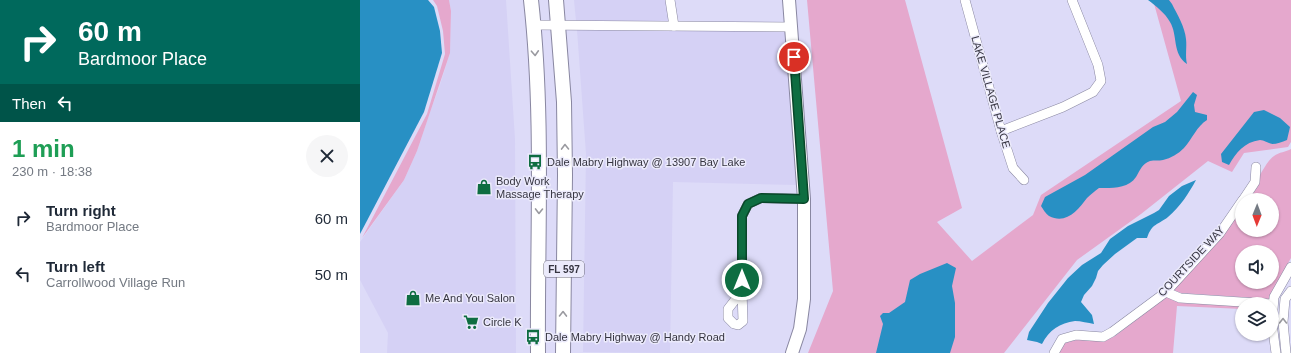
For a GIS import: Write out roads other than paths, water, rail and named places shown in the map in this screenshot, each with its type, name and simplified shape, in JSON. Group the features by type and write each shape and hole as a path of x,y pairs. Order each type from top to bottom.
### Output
{"main road":[{"name":"FL 597","path":"531,0 540,159 538,353"},
{"name":"FL 597","path":"556,0 564,102 565,175 563,353"}],"street":[{"path":"670,0 674,26"},
{"path":"789,0 804,199 804,299 800,329 792,353"},
{"name":"LAKE VILLAGE PLACE","path":"965,0 1001,131 1013,168 1024,180"},
{"path":"1001,131 1063,107 1093,92 1101,81 1098,65 1072,0"},
{"path":"533,25 792,27"},
{"name":"COURTSIDE WAY","path":"1247,193 1255,182 1256,167"},
{"path":"742,291 742,216 748,204 761,198 804,199"},
{"name":"COURTSIDE WAY","path":"1054,353 1062,339 1076,335 1103,337 1166,292 1220,233 1235,210"},
{"path":"1274,297 1291,267"},
{"path":"1286,353 1283,322 1285,299 1291,291"},
{"path":"1166,292 1180,298 1235,302"},
{"path":"1274,341 1276,353"}],"water":[{"path":"360,0 428,0 434,7 440,31 442,53 424,112 360,234"},
{"path":"1148,0 1169,0 1172,4 1185,34 1187,64 1179,55 1170,22 1157,7"},
{"path":"1193,92 1197,95 1194,105 1195,112 1207,115 1207,120 1200,126 1184,148 1172,157 1147,162 1129,184 1119,187 1099,188 1071,215 1061,219 1049,216 1046,213 1041,206 1045,197 1085,175 1153,127 1165,122 1177,112"},
{"path":"1264,110 1280,118 1290,127 1287,140 1272,144 1262,140 1254,141 1241,149 1229,165 1222,162 1221,154 1254,112"},
{"path":"1196,180 1180,204 1168,217 1153,227 1147,238 1137,238 1115,254 1098,271 1092,286 1084,295 1081,302 1092,315 1094,324 1077,321 1064,323 1052,331 1042,344 1027,340 1029,332 1048,303 1068,278 1082,265 1101,253 1110,239 1128,226 1159,210 1169,196 1182,186"},
{"path":"947,263 956,268 952,286 955,303 955,337 950,353 876,353 883,324 880,316 883,313 889,313 905,302 910,280 920,274"}],"place":[{"name":"Dale Mabry Highway @ 13907 Bay Lake","path":"535,162"},
{"name":"Body Work Massage Therapy","path":"484,187"},
{"name":"Me And You Salon","path":"413,298"},
{"name":"Circle K","path":"471,322"},
{"name":"Dale Mabry Highway @ Handy Road","path":"533,337"}]}
